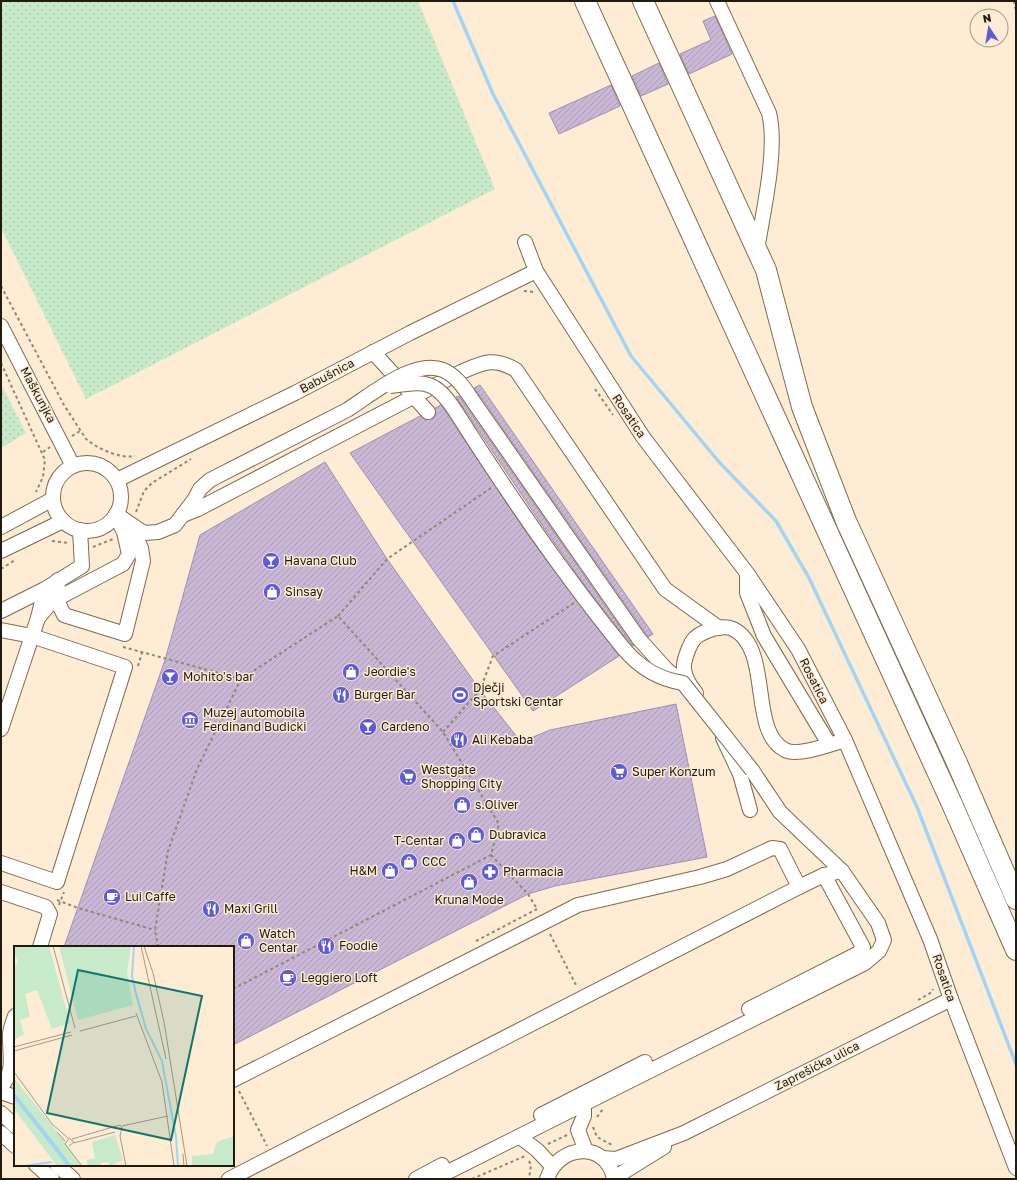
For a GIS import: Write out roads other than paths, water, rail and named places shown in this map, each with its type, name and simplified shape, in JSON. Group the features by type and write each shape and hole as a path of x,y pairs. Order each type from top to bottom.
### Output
{"highway":[{"path":"586,1 952,804 1016,950"},
{"path":"643,1 766,270 802,407 846,521 957,763 1016,898"}],"street":[{"path":"717,1 769,113 772,124 769,178 757,250"},
{"name":"Rosatica","path":"525,242 536,271 643,437 746,573 798,649 845,740 930,939 951,1000 1016,1168"},
{"name":"Babušnica","path":"117,480 295,393 373,352 536,271"},
{"name":"Maškunjka","path":"1,326 73,466"},
{"path":"373,352 428,412"},
{"path":"184,515 413,397 483,363 493,361 505,363 516,370 665,589 719,628"},
{"path":"116,516 132,520 144,533 158,532 175,525 184,515 200,489 210,480 347,410 406,373 424,367 443,370 463,386 639,639 667,670 683,683 752,770 780,812 842,871 878,923 884,940 879,952 864,963 666,1061 520,1137 434,1179"},
{"path":"384,386 417,382 428,384 441,391 500,482 582,598 624,649 637,664 654,674 669,681 683,683"},
{"path":"88,463 102,466 111,472 117,480 121,497 116,516 100,529 80,530 71,527 63,521 54,507 54,489 58,479 64,471 73,466 88,463"},
{"path":"1,526 53,499"},
{"path":"38,618 48,606 57,600 123,564 129,554 124,532 116,516"},
{"path":"58,580 57,600 64,615 124,634 143,561 141,548 132,520"},
{"path":"1,550 63,521"},
{"path":"1,611 45,589 82,566 80,530"},
{"path":"746,573 748,594 764,636 829,744"},
{"path":"1,729 38,618 45,589"},
{"path":"750,810 740,774 717,723 689,685 683,668 694,638 704,632 719,628 732,629 747,642 757,670 766,722 775,744 787,752 802,751 845,740"},
{"path":"1,630 32,636 125,667 57,882 1,864"},
{"path":"234,1079 578,905 700,877 727,869 772,848 780,849 799,887"},
{"path":"229,1179 799,887 824,875 842,871"},
{"path":"416,1179 859,953 863,947 824,875"},
{"path":"1,892 46,907 50,914 40,946"},
{"name":"Zaprešićka ulica","path":"602,1158 616,1159 684,1133 951,1000"},
{"path":"1,1086 13,1066 10,1033 14,1019"},
{"path":"1,1092 14,1097"},
{"path":"584,1104 584,1116 578,1130 586,1151"},
{"path":"1,1114 14,1125"},
{"path":"1,1133 14,1145"},
{"name":"Zaprešićka ulica","path":"618,1179 622,1173 684,1133"},
{"path":"520,1137 537,1150 552,1166"},
{"path":"547,1179 552,1166 561,1157 569,1153 586,1151 602,1158 609,1166 614,1179"},
{"path":"37,1166 52,1179"},
{"path":"58,1166 73,1179"}],"waterway":[{"path":"453,1 493,94 631,356 719,462 776,521 809,578 917,807 1016,1064"}],"place":[{"name":"Havana Club","path":"271,561"},
{"name":"Sinsay","path":"272,592"},
{"name":"Jeordie's","path":"351,672"},
{"name":"Mohito's bar","path":"170,677"},
{"name":"Burger Bar","path":"341,695"},
{"name":"Dječji Sportski Centar","path":"460,695"},
{"name":"Muzej automobila Ferdinand Budicki","path":"190,720"},
{"name":"Cardeno","path":"368,727"},
{"name":"Ali Kebaba","path":"459,740"},
{"name":"Super Konzum","path":"619,772"},
{"name":"Westgate Shopping City","path":"408,777"},
{"name":"s.Oliver","path":"462,805"},
{"name":"Dubravica","path":"476,835"},
{"name":"T-Centar","path":"457,841"},
{"name":"CCC","path":"409,862"},
{"name":"H&M","path":"390,871"},
{"name":"Pharmacia","path":"490,872"},
{"name":"Kruna Mode","path":"469,882"},
{"name":"Lui Caffe","path":"112,897"},
{"name":"Maxi Grill","path":"211,909"},
{"name":"Watch Centar","path":"246,941"},
{"name":"Foodie","path":"326,946"},
{"name":"Leggiero Loft","path":"288,978"}]}
